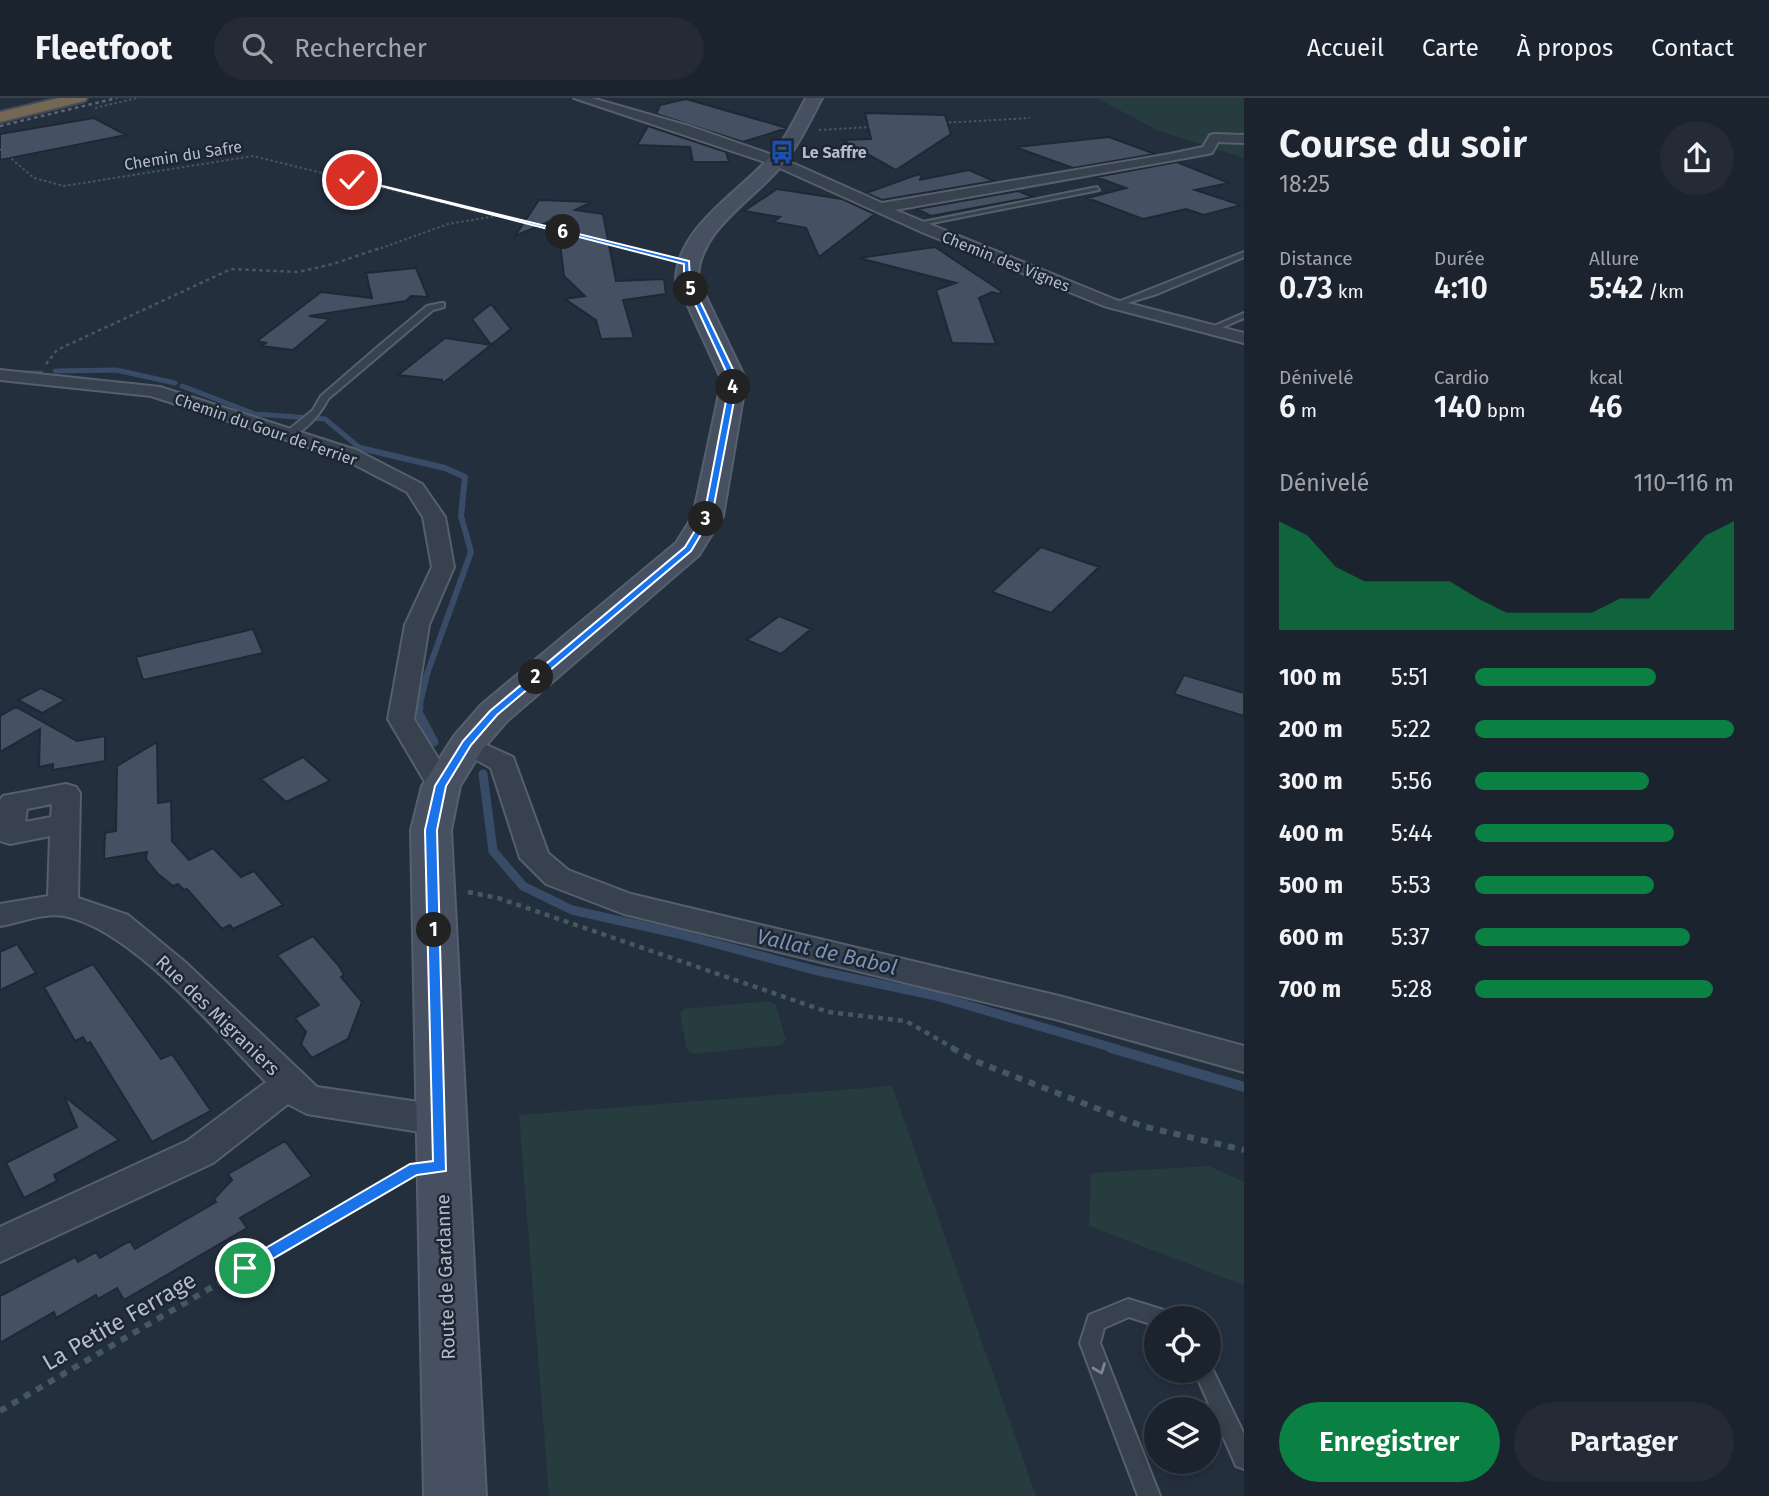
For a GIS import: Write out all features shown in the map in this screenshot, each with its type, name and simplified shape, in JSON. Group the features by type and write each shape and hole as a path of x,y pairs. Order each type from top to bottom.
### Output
{"highway":[{"path":"0,108 49,98"},
{"path":"0,117 79,98"}],"street":[{"name":"Chemin des Vignes","path":"580,98 685,129 776,161 917,224 1117,304 1244,338"},
{"path":"687,262 699,239 776,161 797,131 814,98"},
{"path":"880,208 1170,158 1211,149 1214,138 1244,139"},
{"name":"Route de Gardanne","path":"454,1496 431,830 441,786 467,744 494,713 688,549 708,516 734,380 687,280 687,262"},
{"name":"Chemin du Gour de Ferrier","path":"0,375 153,391 297,428 415,488 434,517 443,567 416,625 401,719 441,786"},
{"path":"467,744 503,763 535,858 557,877 624,903 1059,1008 1244,1059"},
{"path":"63,904 65,824"},
{"name":"Rue des Migraniers","path":"0,915 63,904 117,923 174,970 307,1100 440,1143"},
{"path":"0,1245 200,1152 289,1083"}],"lane":[{"path":"917,224 1097,189"},
{"path":"1117,304 1154,292 1244,254"},
{"path":"297,428 317,412 324,398 383,346 430,308 441,305"},
{"path":"1211,329 1244,315"},
{"path":"1144,1313 1128,1308 1096,1322 1090,1343 1149,1496"},
{"path":"1210,1383 1244,1458"}],"path":[{"path":"797,131 1030,118"},
{"name":"Chemin du Safre","path":"0,149 11,162 46,184 54,185 97,182 217,159 253,156 687,262"},
{"name":"Chemin du Safre","path":"48,378 46,364 57,350 231,269 252,267 284,274 314,270 468,219 502,216"},
{"path":"433,886 498,898 828,1012 906,1021 975,1061 1142,1126 1244,1150"},
{"name":"La Petite Ferrage","path":"0,1411 415,1169 440,1143"}],"green space":[{"path":"1097,98 1244,98 1244,158 1159,131"},
{"path":"769,1001 776,1005 786,1040 781,1045 693,1054 687,1050 680,1014 684,1009"},
{"path":"892,1086 1036,1496 549,1496 519,1115"},
{"path":"1209,1166 1244,1182 1244,1285 1089,1226 1091,1173"}],"building":[{"path":"686,99 787,128 743,142 656,114 660,105"},
{"path":"865,113 945,115 951,134 896,170 843,140 871,139"},
{"path":"94,118 126,135 0,160 0,134"},
{"path":"648,126 726,152 729,162 693,162 690,147 637,145"},
{"path":"1109,137 1155,154 1073,168 1015,147"},
{"path":"1177,162 1229,183 1195,190 1241,205 1204,215 1186,209 1143,219 1087,198 1126,188 1096,177"},
{"path":"969,170 994,181 882,200 866,193 919,174 922,178 919,180"},
{"path":"777,189 842,199 875,214 819,257 806,228 773,222 780,217 744,211"},
{"path":"1018,191 1033,197 931,216 917,209"},
{"path":"539,200 592,202 575,210 603,214 616,281 664,279 666,294 623,300 634,338 601,339 596,320 565,299 585,296 564,276 557,218 515,236"},
{"path":"935,247 1001,291 1000,294 992,292 979,298 996,344 952,343 936,290 956,283 859,258"},
{"path":"416,268 428,297 411,296 406,301 309,316 330,319 293,350 261,346 266,343 257,341 321,292 372,298 366,273"},
{"path":"491,304 511,329 491,345 472,319"},
{"path":"445,338 491,345 442,384 442,380 398,375"},
{"path":"1041,547 1099,567 1051,613 992,592"},
{"path":"779,616 811,629 781,654 747,640"},
{"path":"253,629 263,653 143,680 136,657"},
{"path":"1184,675 1244,693 1244,716 1174,694"},
{"path":"41,688 65,700 42,713 18,700"},
{"path":"16,707 77,741 105,736 105,761 53,770 53,764 39,767 40,729 0,752 0,716"},
{"path":"157,742 158,803 171,801 172,841 189,860 213,848 241,877 254,871 283,905 233,929 230,925 222,929 187,889 184,890 178,884 173,886 158,874 146,859 147,852 104,859 105,833 116,831 117,766"},
{"path":"303,757 330,781 286,802 261,779"},
{"path":"313,936 339,966 344,975 341,977 362,1002 348,1039 312,1058 301,1044 306,1032 295,1018 319,1005 277,955"},
{"path":"17,944 36,973 0,990 0,952"},
{"path":"93,964 161,1059 172,1054 211,1111 152,1142 90,1042 87,1044 83,1037 75,1041 44,987"},
{"path":"64,1096 119,1140 54,1175 57,1181 24,1198 6,1163 77,1127"},
{"path":"285,1141 312,1176 240,1218 247,1228 124,1300 117,1288 98,1299 96,1295 56,1318 54,1312 0,1343 0,1296 75,1257 78,1262 96,1252 100,1258 130,1241 135,1249 216,1202 214,1199 232,1180 228,1174"}],"waterway":[{"name":"Vallat de Babol","path":"55,371 116,370 175,383"},
{"name":"Vallat de Babol","path":"0,373 41,373"},
{"name":"Vallat de Babol","path":"182,386 255,414 325,419 360,448"},
{"name":"Vallat de Babol","path":"356,447 360,448"},
{"name":"Vallat de Babol","path":"360,448 445,468 465,477 461,516 471,552 427,674 419,708"},
{"name":"Vallat de Babol","path":"419,707 418,712 434,742"},
{"name":"Vallat de Babol","path":"483,774 493,851 523,886 572,910 679,934 814,970 936,996 1117,1049"},
{"name":"Vallat de Babol","path":"1111,1048 1244,1087"}],"railway":[{"path":"0,126 117,98"}],"place":[{"name":"Le Saffre","path":"782,152"}],"route":[{"path":"245,1268 415,1169 441,1166 431,830 441,786 467,744 494,713 688,549 708,516 734,380 687,280 687,262 352,180"}]}
